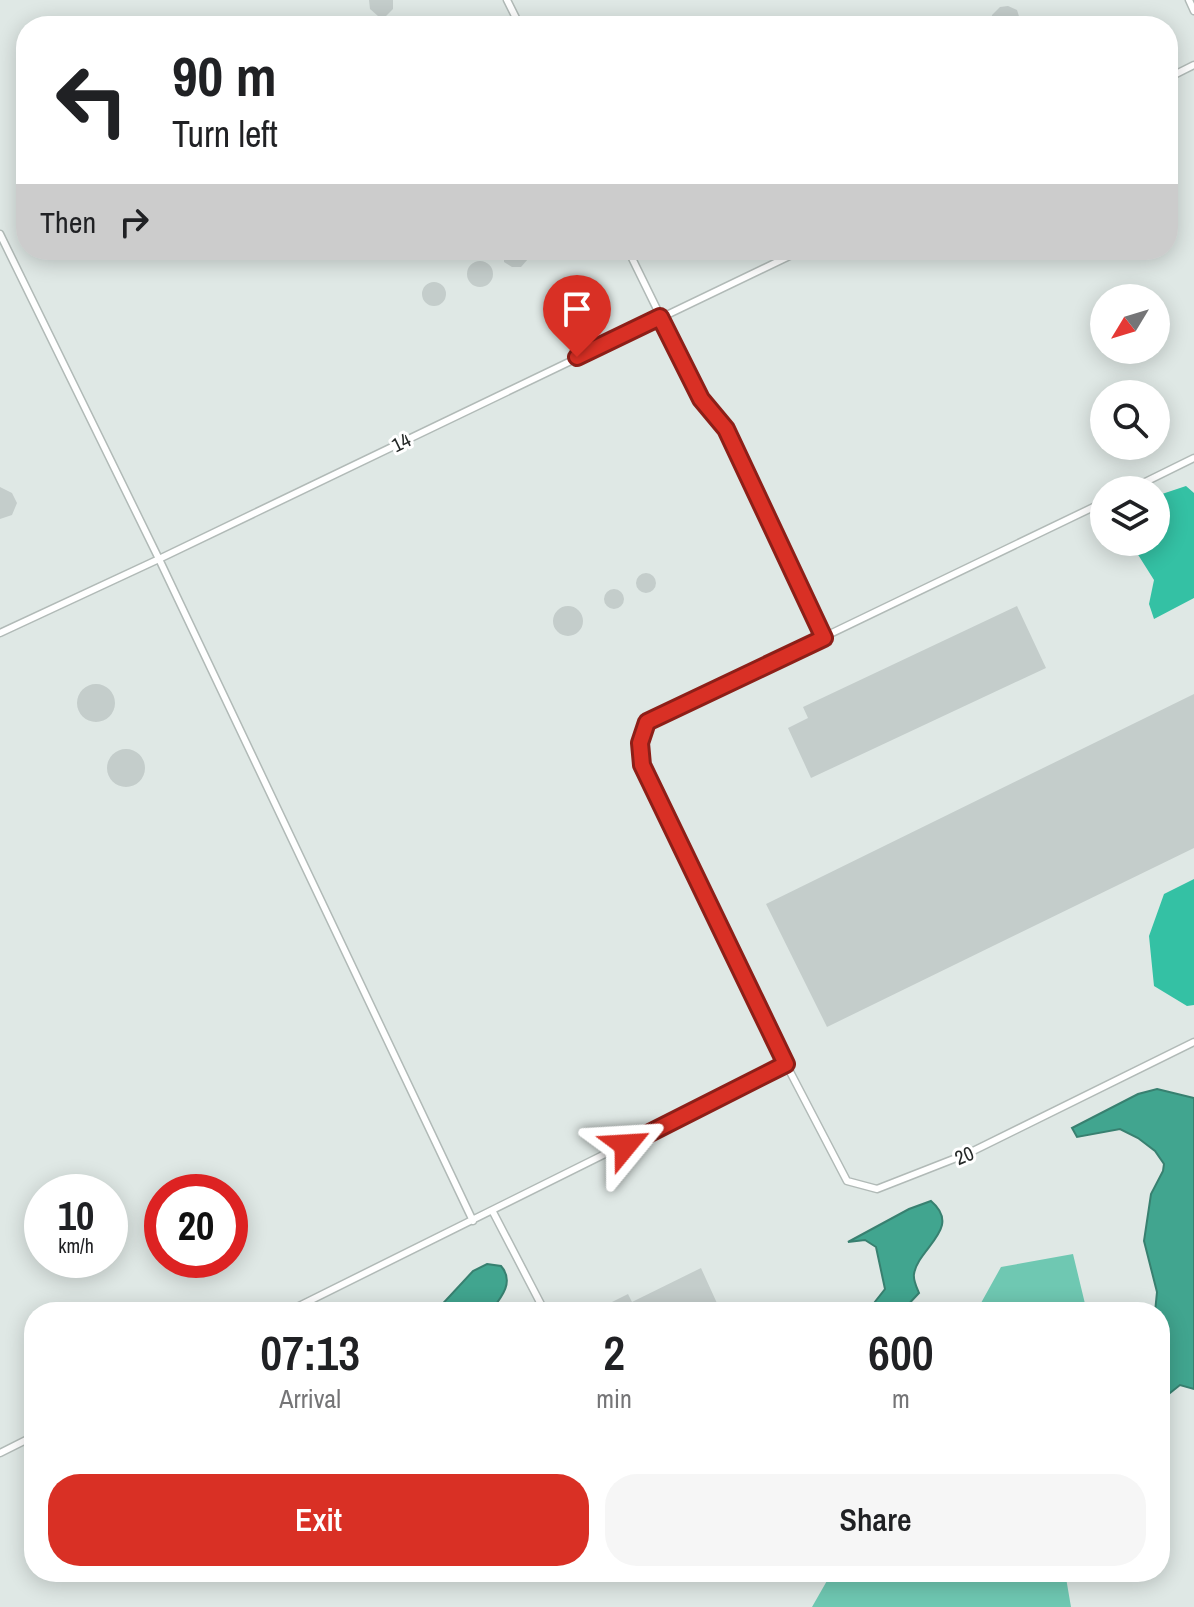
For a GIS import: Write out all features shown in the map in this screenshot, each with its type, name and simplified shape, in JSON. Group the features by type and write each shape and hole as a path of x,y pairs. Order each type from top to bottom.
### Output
{"lane":[{"path":"1189,0 1194,11"},
{"path":"0,234 159,559 473,1221"},
{"path":"633,260 701,399 726,429 824,638"},
{"name":"14","path":"0,633 781,260"},
{"path":"1157,476 1194,458"},
{"name":"20","path":"1090,509 647,722 640,743 642,765 786,1064 847,1181 877,1189 969,1153 1194,1042"},
{"path":"307,1302 786,1064"},
{"path":"493,1212 540,1302"},
{"path":"0,1453 24,1441"}],"shaded area":[{"path":"1186,486 1194,493 1194,598 1154,619 1149,604 1154,580 1139,556 1170,556 1170,491"},
{"path":"1194,879 1194,1005 1187,1006 1154,986 1149,936 1164,894"},
{"path":"1157,1089 1194,1098 1194,1389 1180,1385 1170,1393 1170,1302 1156,1302 1157,1292 1144,1241 1151,1194 1164,1164 1155,1151 1120,1129 1077,1137 1072,1128 1138,1094"},
{"path":"931,1201 940,1211 942,1220 941,1229 914,1274 919,1293 911,1302 875,1302 885,1289 876,1247 865,1240 848,1242 909,1209"},
{"path":"1073,1254 1085,1302 982,1302 1001,1267"},
{"path":"487,1264 501,1266 507,1284 497,1302 444,1302 473,1271"},
{"path":"826,1582 1067,1582 1071,1607 812,1607"}],"building":[{"path":"369,0 393,0 393,9 386,16 378,16 370,9"},
{"path":"1008,6 1017,10 1019,16 992,16 1000,7"},
{"path":"527,260 521,267 512,267 504,262"},
{"path":"480,261 489,265 493,274 489,283 480,287 471,283 467,274 471,265"},
{"path":"434,282 443,285 446,294 443,303 434,306 425,303 422,294 425,285"},
{"path":"0,487 12,493 17,503 12,515 0,519"},
{"path":"646,573 653,576 656,583 653,590 646,593 639,590 636,583 639,576"},
{"path":"614,589 621,592 624,599 621,606 614,609 607,606 604,599 607,592"},
{"path":"568,606 579,610 583,621 579,632 568,636 557,632 553,621 557,610"},
{"path":"1017,606 1046,668 811,778 788,728 808,718 803,707"},
{"path":"96,684 109,690 115,703 109,716 96,722 83,716 77,703 83,690"},
{"path":"1194,694 1194,848 827,1027 766,904"},
{"path":"126,749 139,755 145,768 139,781 126,787 113,781 107,768 113,755"},
{"path":"701,1268 716,1302 632,1302"},
{"path":"628,1294 632,1302 612,1302"}],"route":[{"path":"577,357 660,317 701,399 726,429 824,638 647,722 640,743 642,765 786,1064 626,1145"}]}
